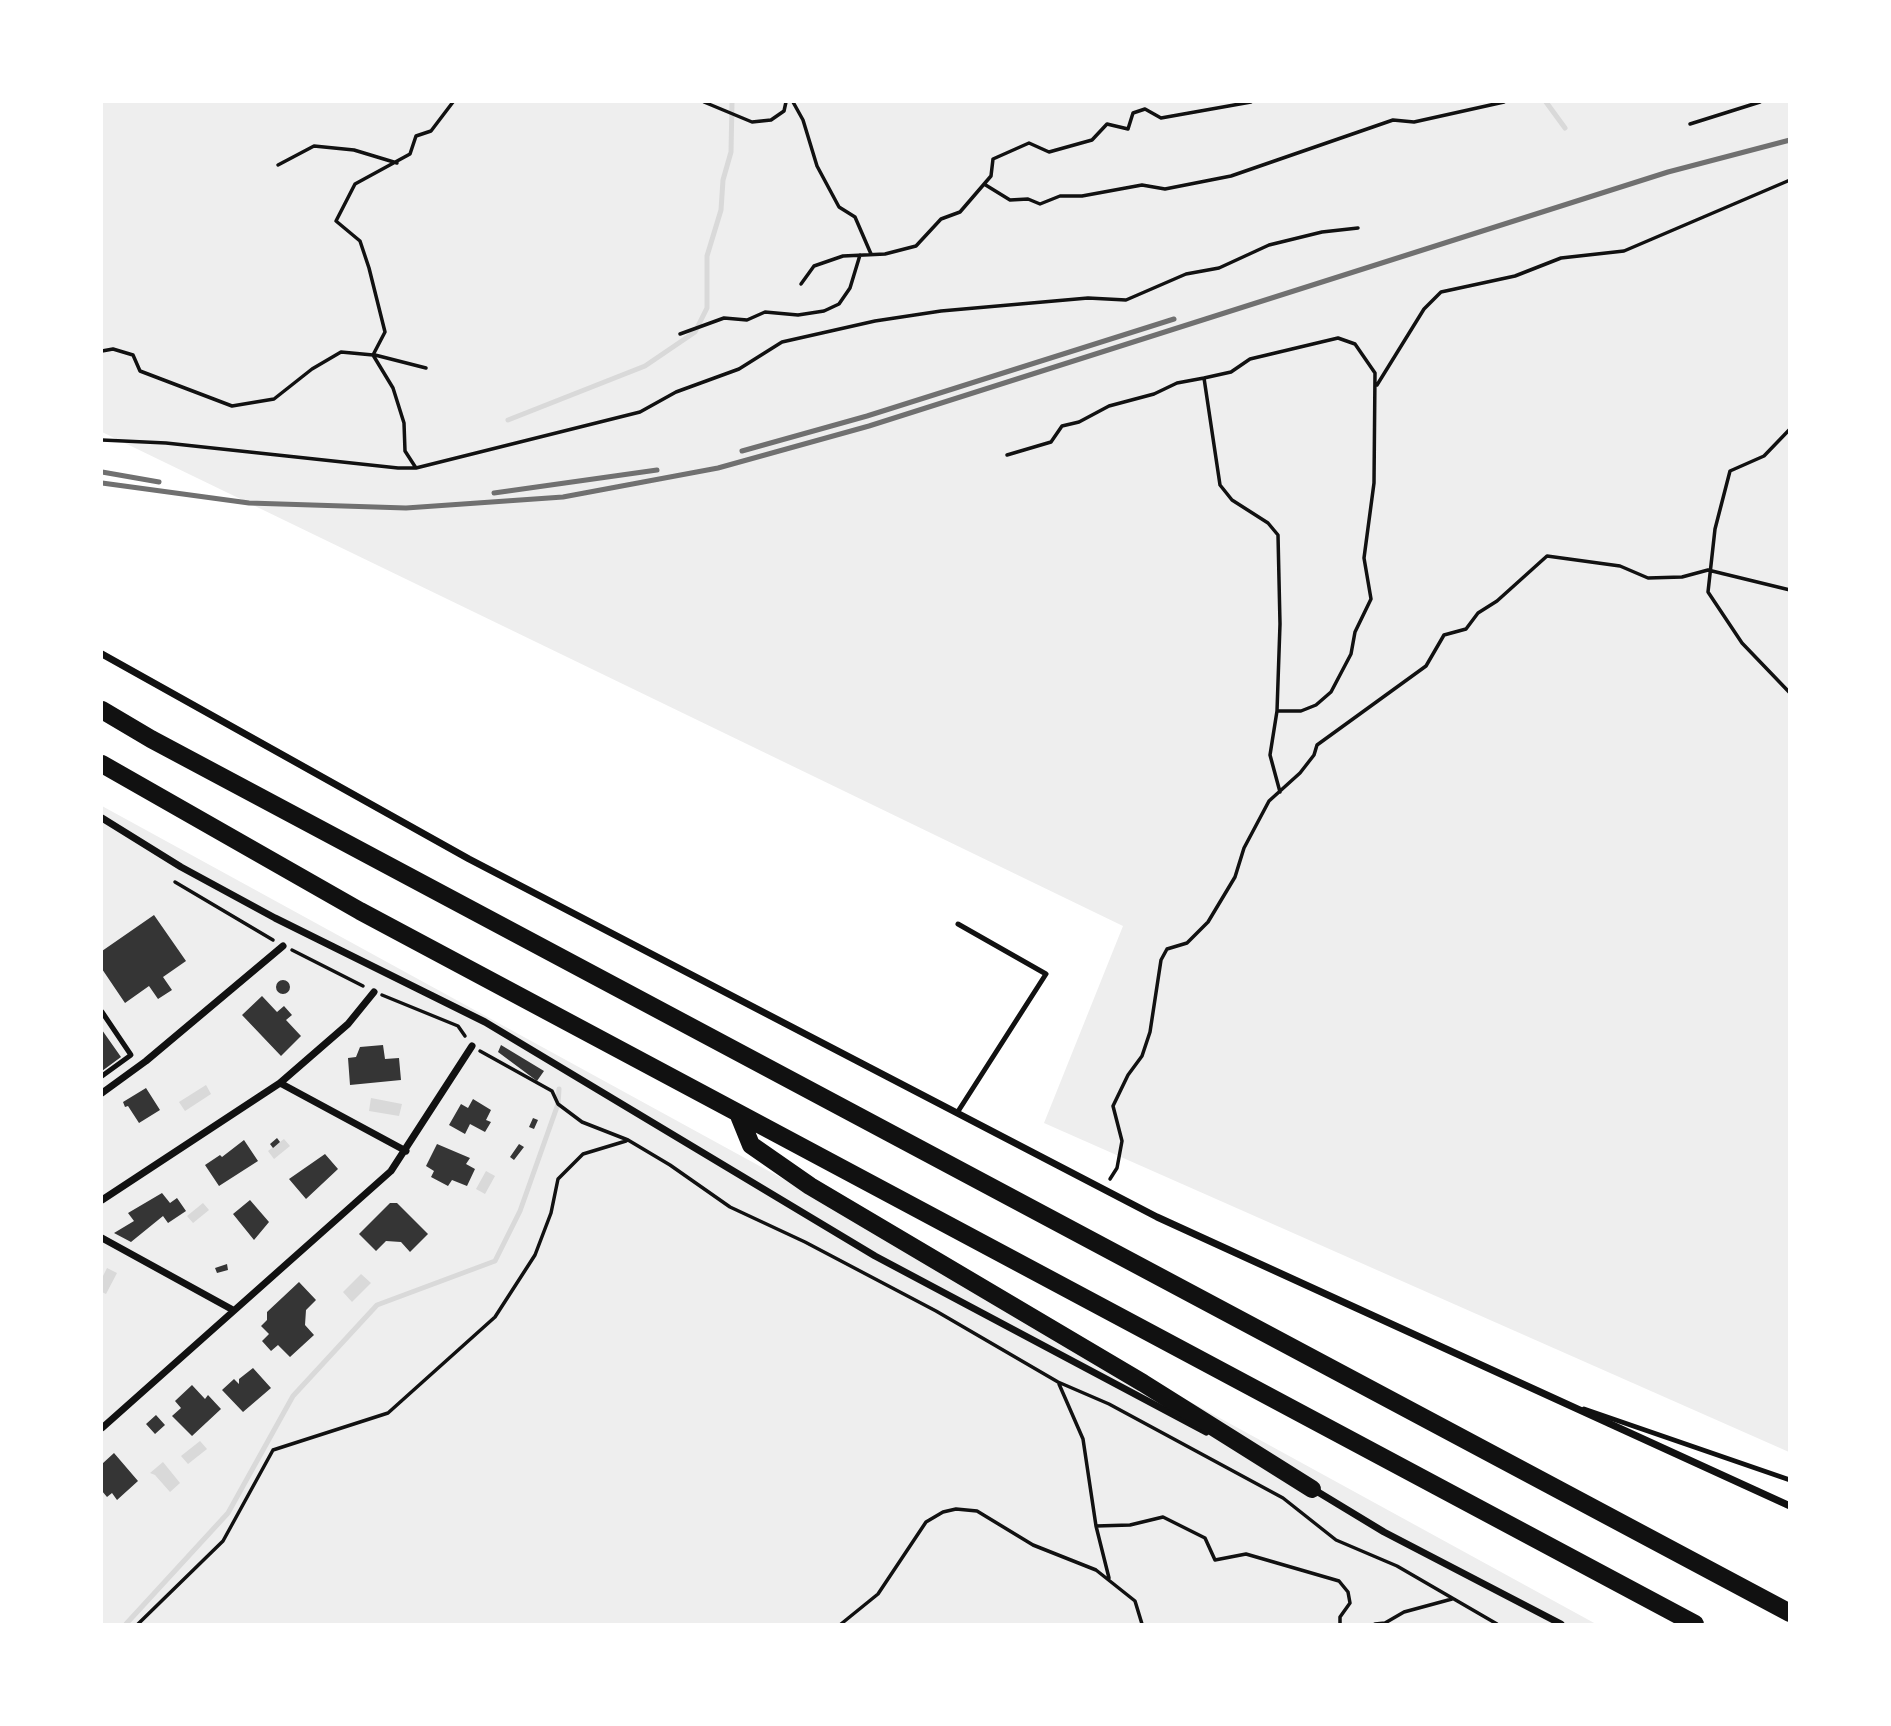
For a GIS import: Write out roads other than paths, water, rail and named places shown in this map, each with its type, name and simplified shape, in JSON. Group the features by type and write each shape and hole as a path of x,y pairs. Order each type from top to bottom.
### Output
{"highway":[{"path":"102,710 176,753 1790,1613"},
{"path":"102,764 360,911 1695,1625"},
{"path":"738,1113 751,1145 810,1186 1143,1383 1312,1489"}],"street":[{"path":"102,653 469,859 1157,1217 1790,1506"},
{"path":"102,818 181,867 263,911 485,1022 875,1256 1561,1625"},
{"path":"102,1093 146,1061 283,946"},
{"path":"102,1200 280,1083 348,1024 374,992"},
{"path":"102,1428 391,1171 472,1046"},
{"path":"280,1083 406,1151"},
{"path":"102,1238 233,1310"}],"lane":[{"path":"957,1113 1046,974 958,924"},
{"path":"102,1012 131,1055 102,1076"},
{"path":"1575,1406 1790,1480"}],"waterway":[{"path":"508,420 645,366 695,332 707,308 707,256 721,210 723,180 731,152 732,102"},
{"path":"1546,102 1565,128"},
{"path":"126,1624 228,1513 293,1396 377,1305 495,1261 520,1211 558,1104 559,1089"}],"railway":[{"path":"102,483 249,503 406,508 563,497 718,468 869,426 1668,172 1790,140"},
{"path":"742,451 867,416 1174,319"},
{"path":"494,493 657,470"},
{"path":"102,472 159,482"}]}
